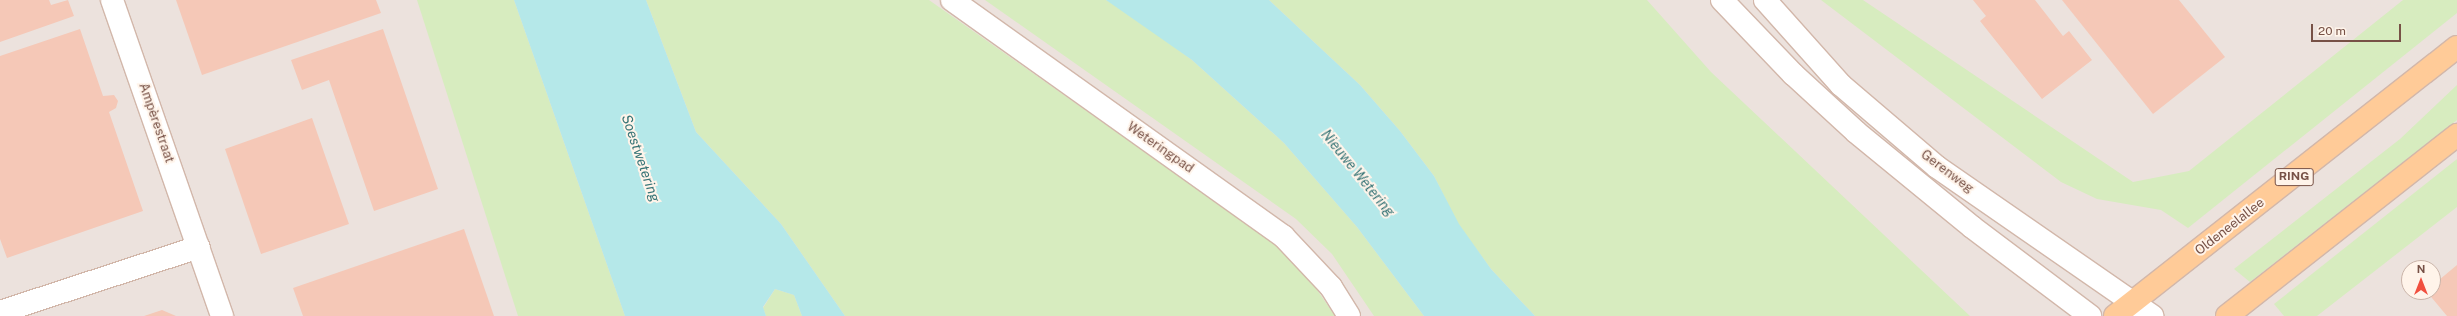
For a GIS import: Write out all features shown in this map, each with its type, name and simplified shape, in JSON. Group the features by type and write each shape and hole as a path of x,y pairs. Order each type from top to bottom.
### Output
{"main road":[{"name":"Oldeneelallee","path":"2115,316 2457,47"},
{"path":"2228,316 2457,135"}],"street":[{"name":"Ampèrestraat","path":"112,0 222,316"},
{"name":"Weteringpad","path":"952,0 1283,236 1330,287 1349,316"},
{"name":"Gerenweg","path":"1722,0 1793,74 1856,132 1972,227 2090,316"},
{"name":"Gerenweg","path":"1765,0 1841,85 1937,167 2152,316"},
{"path":"0,312 199,247"}],"shaded area":[{"path":"0,0 2457,0 2457,316 0,316"}],"green space":[{"path":"417,0 514,0 625,316 518,316"},
{"path":"646,0 929,0 1278,246 1309,278 1335,316 845,316 781,224 696,132"},
{"path":"985,0 1106,0 1127,12 1192,60 1284,143 1357,227 1424,316 1374,316 1332,254 1296,219"},
{"path":"1269,0 1647,0 1711,72 1970,316 1535,316 1491,269 1458,224 1434,176 1400,131 1360,85"},
{"path":"1821,0 1863,0 2133,182 2189,171 2403,0 2457,0 2457,13 2188,228 2161,210 2097,199 2061,182"},
{"path":"2457,85 2457,120 2250,282 2234,269 2400,139"},
{"path":"2457,159 2457,207 2317,316 2284,316 2274,304"},
{"path":"775,289 794,295 802,316 766,316 763,308"}],"water":[{"name":"Soestwetering","path":"514,0 646,0 696,132 781,224 845,316 802,316 794,295 775,289 763,307 766,316 625,316"},
{"name":"Nieuwe Wetering","path":"1106,0 1269,0 1360,85 1400,131 1434,176 1459,224 1491,269 1535,316 1424,316 1357,227 1284,143 1192,60"}],"building":[{"path":"0,0 49,0 51,5 68,0 74,16 0,42"},
{"path":"176,0 376,0 381,13 202,75"},
{"path":"1973,0 2035,0 2063,36 2069,31 2092,60 2042,99 1980,21 1986,16"},
{"path":"2062,0 2179,0 2225,57 2153,114"},
{"path":"80,29 103,96 114,95 118,101 116,108 109,112 143,211 7,258 0,239 0,56"},
{"path":"383,29 438,189 374,211 329,80 302,90 291,60"},
{"path":"312,118 349,224 261,254 225,149"},
{"path":"464,229 494,316 303,316 293,288"},
{"path":"2457,265 2457,316 2447,316 2434,300 2441,300 2441,278"},
{"path":"162,310 176,316 144,316"}]}
